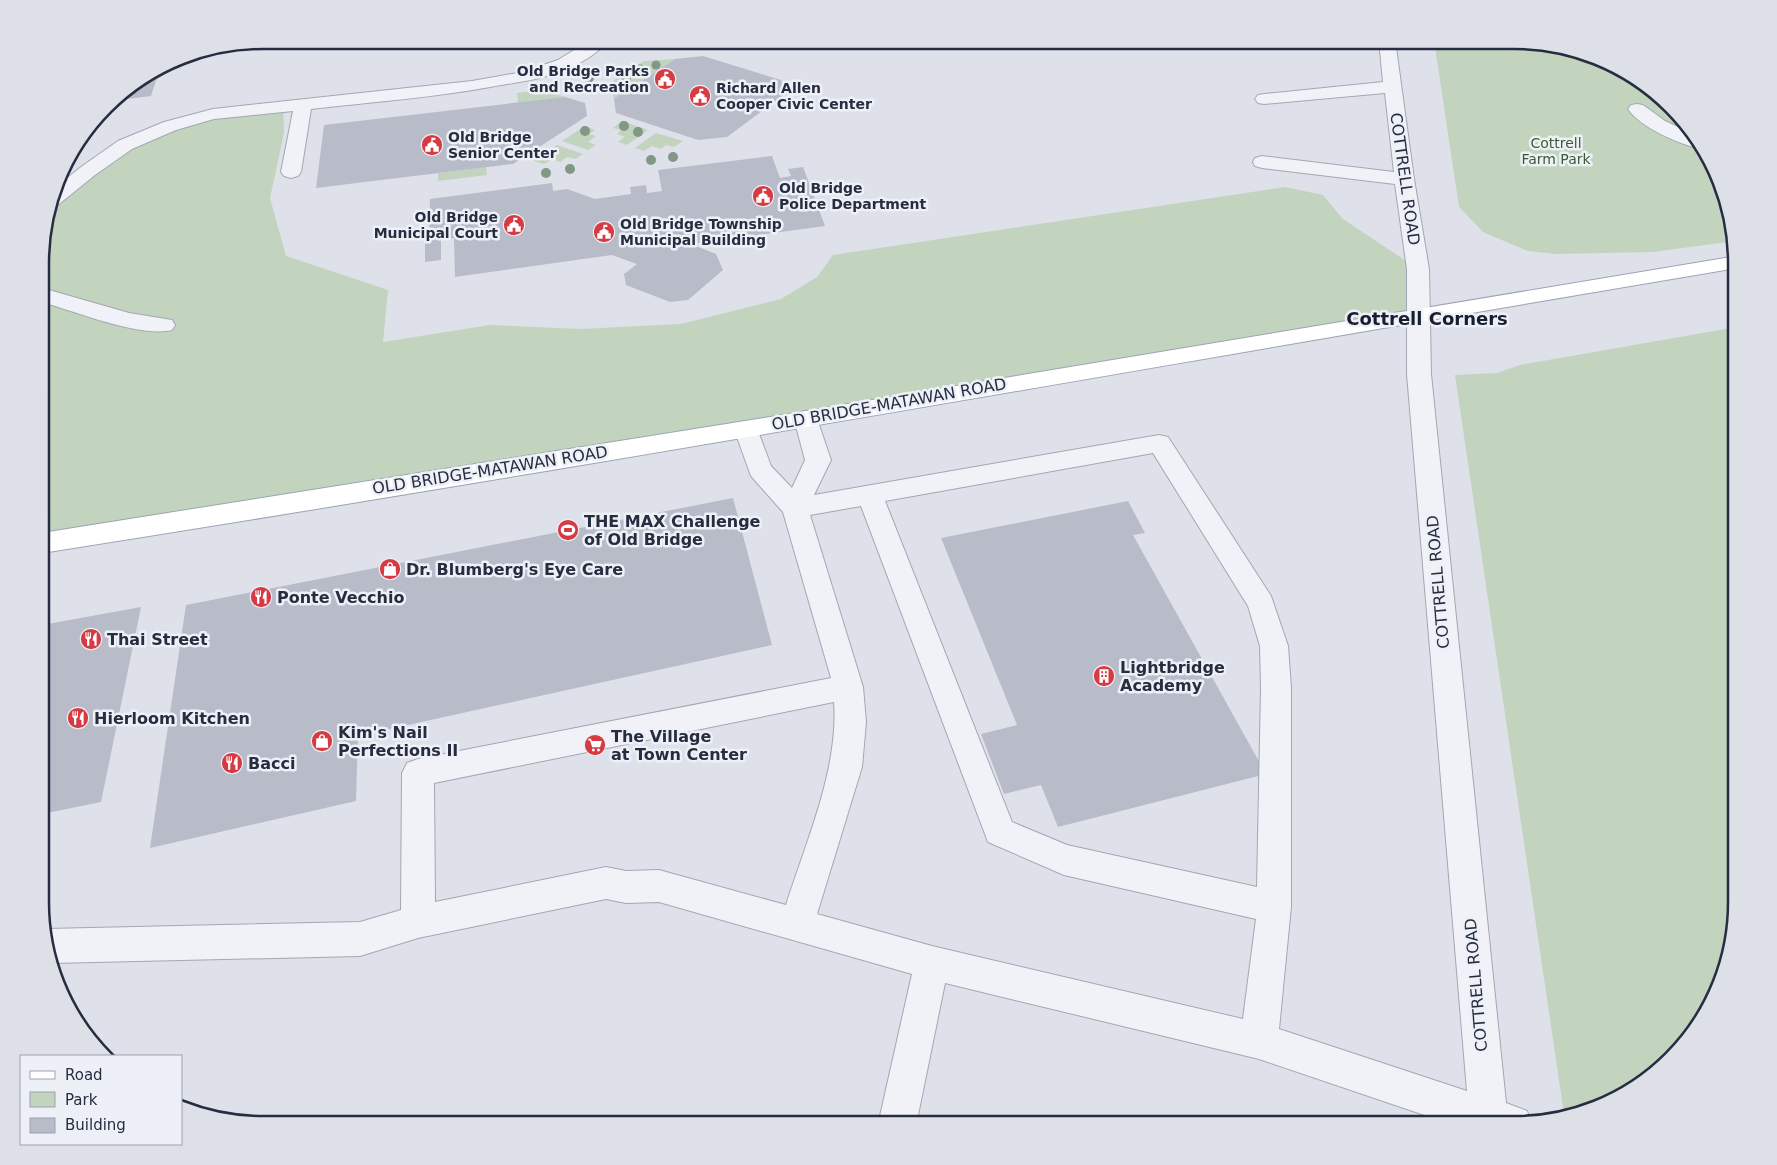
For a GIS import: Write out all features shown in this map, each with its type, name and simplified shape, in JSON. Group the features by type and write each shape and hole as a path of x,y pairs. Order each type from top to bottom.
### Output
{"main road":[{"name":"OLD BRIDGE-MATAWAN ROAD","path":"49,542 746,428 1728,263"}],"street":[{"path":"60,193 125,145 170,126 213,114 472,86 534,74 564,65 589,49"},
{"name":"COTTRELL ROAD","path":"1387,49 1418,269 1419,374 1496,1116"},
{"path":"1264,99 1391,87"},
{"path":"291,172 303,103"},
{"path":"1637,109 1650,120 1680,137 1689,140"},
{"path":"1262,162 1404,179"},
{"path":"49,297 127,320 164,325"},
{"path":"795,508 818,460 806,418"},
{"path":"746,428 760,470 795,508 848,687 852,722 846,767 796,926"},
{"path":"795,508 1159,442 1261,604 1274,646 1276,688 1274,907 1259,1041"},
{"path":"869,494 1000,832 1064,860 1274,907"},
{"path":"418,922 418,774 848,687"},
{"path":"53,946 360,939 418,922 606,883 626,888 659,886 932,963 1259,1041 1479,1116"},
{"path":"900,1116 932,963"}],"green space":[{"name":"Cottrell Farm Park","path":"1435,49 1529,49 1570,56 1596,65 1622,77 1666,111 1684,132 1706,168 1721,207 1727,242 1653,252 1556,254 1528,251 1483,232 1459,207"},
{"path":"675,59 614,99 610,83 644,61"},
{"path":"543,90 565,97 518,103 517,93"},
{"path":"283,106 284,133 270,198 286,256 388,290 383,342 490,325 581,329 681,324 781,299 817,277 833,255 1285,187 1323,195 1343,219 1418,269 1418,314 770,425 49,542 49,248 56,207 60,194 125,145 170,126"},
{"path":"622,121 648,130 627,145 618,142 625,137 617,134 621,130 613,128"},
{"path":"585,126 595,130 589,134 596,136 588,142 596,145 588,150 562,141"},
{"path":"656,133 683,141 674,147 666,145 661,149 652,146 644,151 635,148"},
{"path":"557,145 583,154 575,159 567,157 560,162 553,159 544,164 534,161"},
{"path":"486,167 487,175 438,181 438,173"},
{"path":"1728,329 1728,917 1724,944 1717,971 1700,1010 1666,1054 1622,1088 1583,1105 1563,1110 1455,375 1497,373 1520,365"}],"building":[{"name":"Richard Allen Cooper Civic Center","path":"703,56 781,80 786,93 727,137 698,140 616,113 614,99 675,59"},
{"path":"157,76 151,96 124,99"},
{"name":"Old Bridge Senior Center","path":"565,97 585,103 587,116 513,164 316,188 324,125"},
{"name":"Old Bridge Township Municipal Building","path":"772,156 780,178 791,176 788,169 803,167 825,226 691,244 716,254 723,270 688,300 670,302 626,285 624,274 637,264 612,255 455,277 454,238 441,240 441,260 425,262 425,243 429,242 430,199 552,183 553,191 567,189 595,199 631,194 630,187 646,185 647,193 662,191 658,170"},
{"path":"733,498 772,645 358,736 356,801 150,848 186,605"},
{"name":"Lightbridge Academy","path":"1128,501 1145,533 1133,535 1266,774 1058,827 1041,785 1004,794 981,734 1017,725 941,538"},
{"path":"141,607 101,802 49,813 49,624"}],"place":[{"name":"Old Bridge Parks and Recreation","path":"665,79"},
{"name":"Richard Allen Cooper Civic Center","path":"700,96"},
{"name":"Old Bridge Senior Center","path":"432,145"},
{"name":"Old Bridge Police Department","path":"763,196"},
{"name":"Old Bridge Municipal Court","path":"514,225"},
{"name":"Old Bridge Township Municipal Building","path":"604,232"},
{"name":"THE MAX Challenge of Old Bridge","path":"568,530"},
{"name":"Dr. Blumberg's Eye Care","path":"390,569"},
{"name":"Ponte Vecchio","path":"261,597"},
{"name":"Thai Street","path":"91,639"},
{"name":"Lightbridge Academy","path":"1104,676"},
{"name":"Hierloom Kitchen","path":"78,718"},
{"name":"Kim's Nail Perfections II","path":"322,741"},
{"name":"The Village at Town Center","path":"595,745"},
{"name":"Bacci","path":"232,763"}],"district":[{"name":"Cottrell Corners","path":"1427,318"}]}
